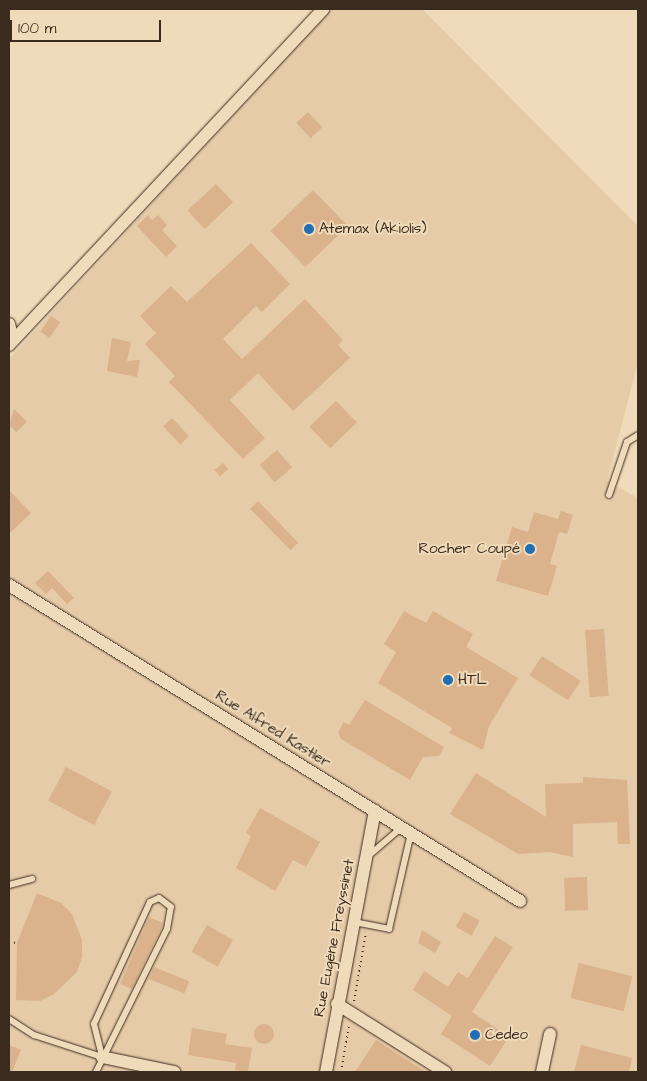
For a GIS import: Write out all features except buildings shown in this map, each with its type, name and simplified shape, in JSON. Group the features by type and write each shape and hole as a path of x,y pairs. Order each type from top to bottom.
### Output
{"street":[{"path":"11,342 323,9"},
{"path":"9,324 11,342"},
{"name":"Rue Alfred Kastler","path":"9,585 520,900"},
{"name":"Rue Eugène Freyssinet","path":"326,1072 337,1004 375,811"},
{"path":"337,1004 444,1072"},
{"path":"542,1072 550,1034"},
{"path":"102,1057 174,1072"}],"lane":[{"path":"609,495 627,442 638,435"},
{"path":"366,858 406,830"},
{"path":"354,922 390,929 406,830"},
{"path":"9,885 32,879"},
{"path":"96,1072 102,1057 121,1029 167,929 171,907 159,898 150,902 94,1024 102,1057"},
{"path":"9,1019 34,1034 102,1057"}],"path":[{"path":"341,1072 368,925"},
{"path":"9,942 17,943"}],"shaded area":[{"path":"331,9 422,9 638,226 638,362 607,481 638,498 638,1072 9,1072 9,359"}],"place":[{"name":"Atemax (Akiolis)","path":"309,229"},
{"name":"Rocher Coupé","path":"530,549"},
{"name":"HTL","path":"448,680"},
{"name":"Cedeo","path":"475,1035"}]}
